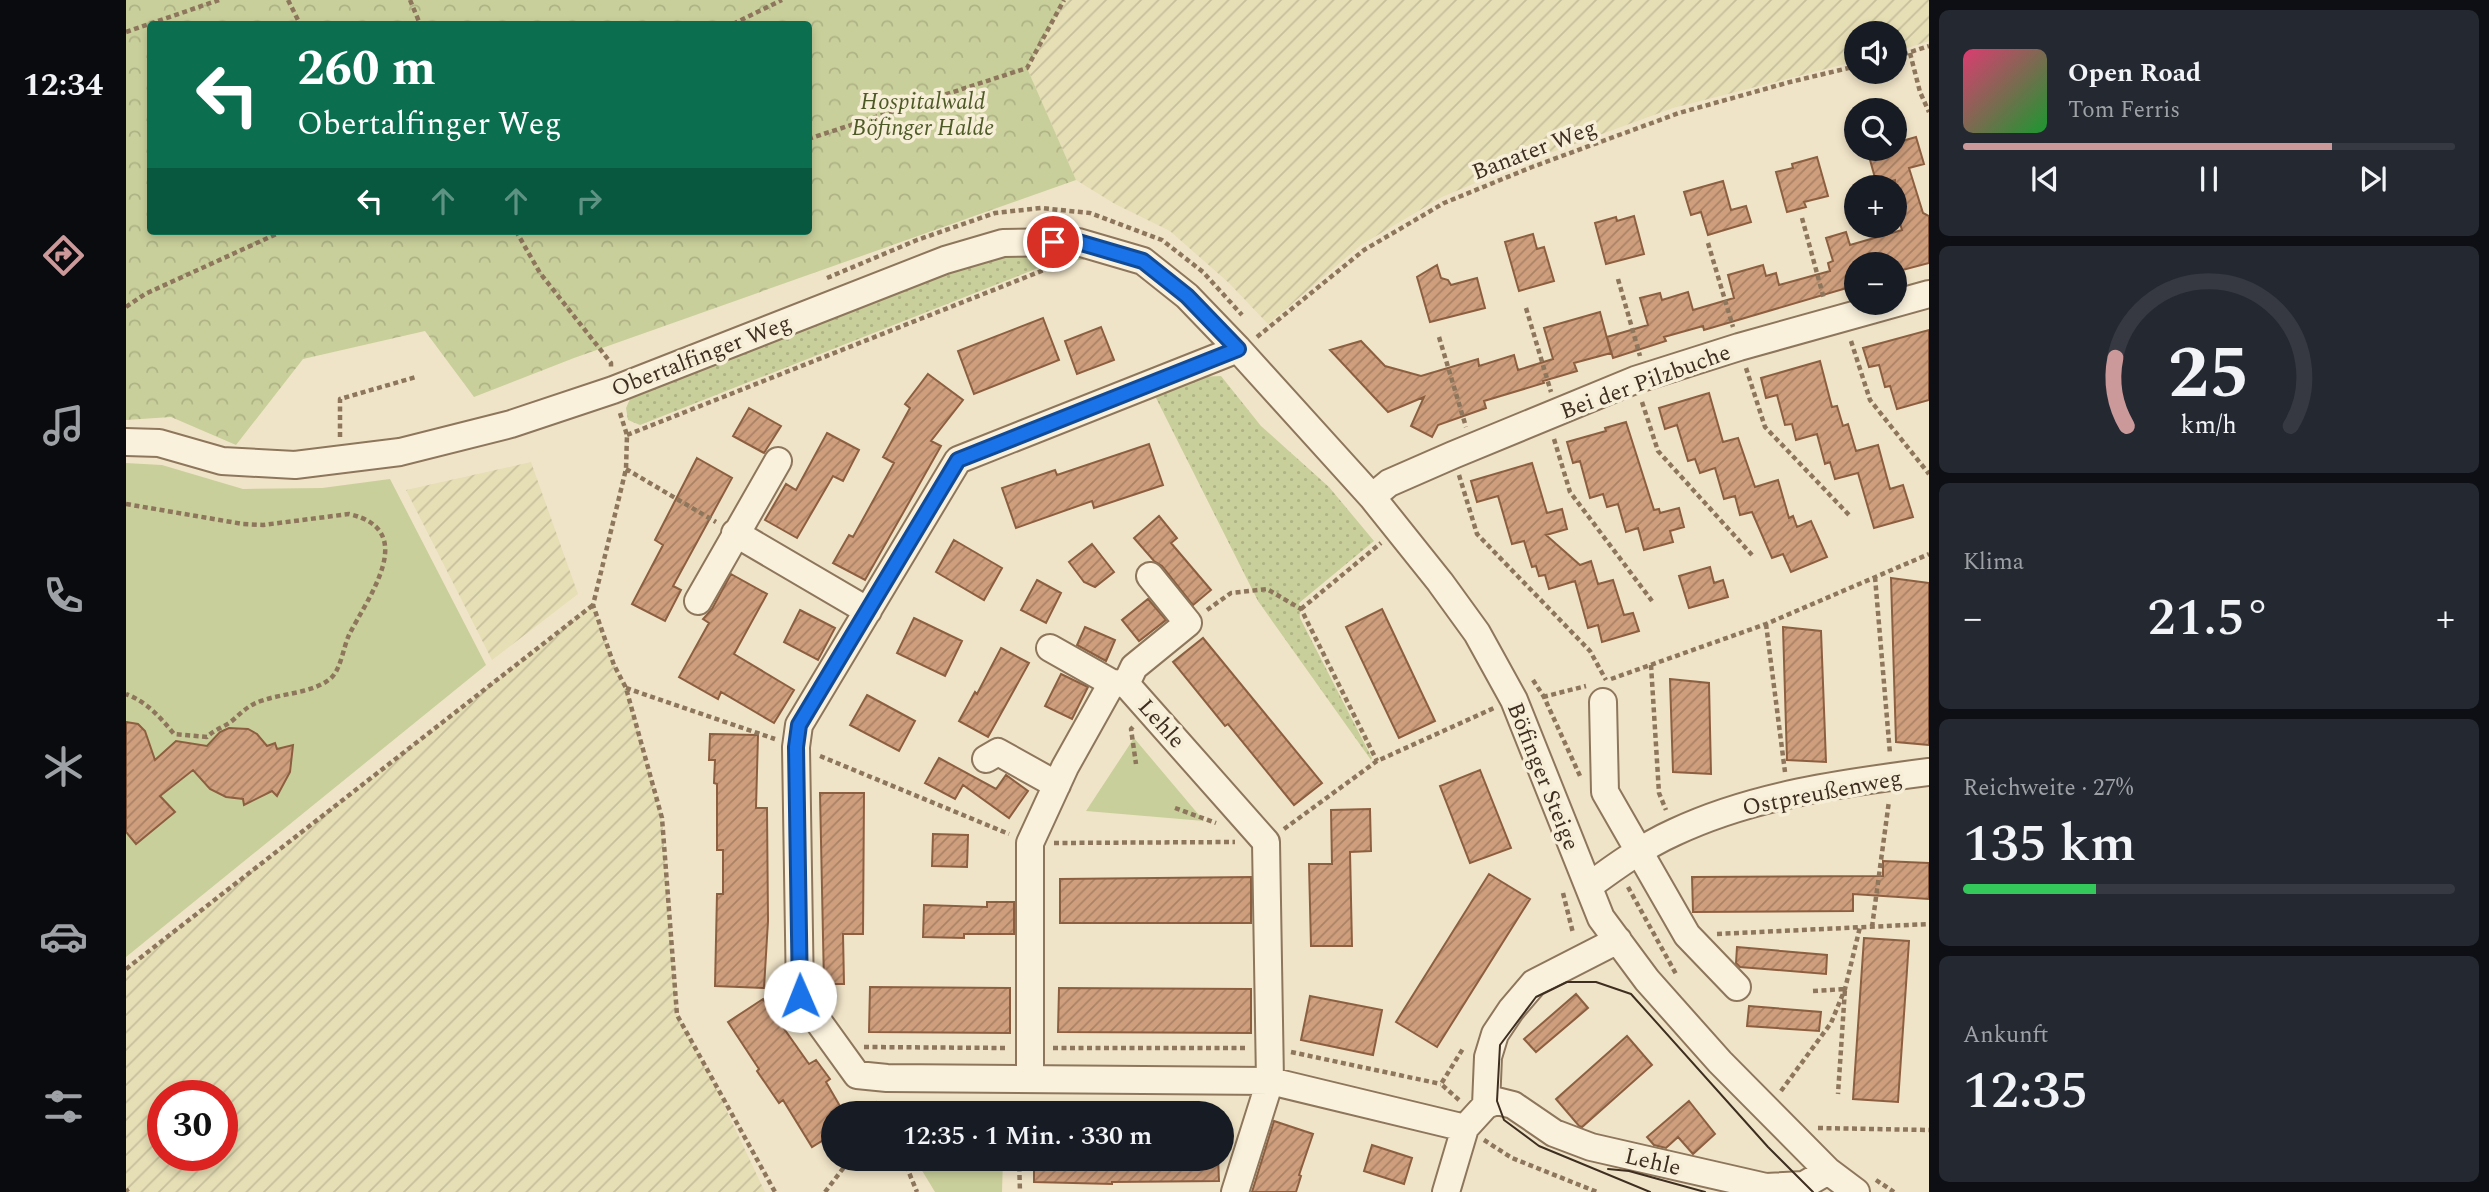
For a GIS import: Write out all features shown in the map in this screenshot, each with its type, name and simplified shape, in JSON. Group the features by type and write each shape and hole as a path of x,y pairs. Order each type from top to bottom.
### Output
{"street":[{"name":"Obertalfinger Weg","path":"126,442 159,443 222,461 295,465 400,452 511,424 613,390 945,260 1003,243 1078,242 1143,261 1249,342"},
{"name":"Bei der Pilzbuche","path":"1372,497 1389,483 1641,378 1739,347 1929,294"},
{"name":"Böfinger Steige","path":"1249,342 1440,582 1469,623 1589,886 1601,918 1647,980 1720,1062 1828,1171 1856,1192"},
{"path":"1249,342 958,460 799,725 796,747 800,996 857,1075 1270,1081 1465,1128"},
{"path":"698,601 778,461"},
{"path":"735,533 868,611"},
{"path":"1049,648 1119,684 1134,667 1188,623 1150,576"},
{"name":"Lehle","path":"1030,1078 1030,843 1093,714 1119,684 1266,842"},
{"path":"1605,691 1605,792 1687,935 1737,987"},
{"path":"986,759 998,752 1057,785"},
{"name":"Ostpreußenweg","path":"1589,886 1639,850 1675,831 1724,813 1788,794 1929,772"},
{"path":"1235,1192 1270,1081 1266,842"},
{"path":"1446,1192 1465,1128 1486,1104 1488,1057 1496,1034 1511,1010 1534,983 1618,940"},
{"name":"Lehle","path":"1486,1104 1497,1101 1513,1105 1554,1133 1591,1147 1766,1186 1804,1185 1828,1171"}],"path":[{"path":"158,21 219,0"},
{"path":"288,0 298,21"},
{"path":"410,0 419,21"},
{"path":"739,21 782,0"},
{"path":"812,138 1027,68 1064,0"},
{"path":"126,32 147,25"},
{"path":"1907,54 1929,46"},
{"path":"1910,53 1920,92 1929,112"},
{"name":"Banater Weg","path":"1249,342 1364,250 1444,203 1532,167 1679,113 1844,69"},
{"path":"1802,219 1838,321 1870,400 1929,474"},
{"path":"126,307 145,294 274,235"},
{"path":"520,235 540,272 611,363 613,390"},
{"path":"1709,243 1765,427 1849,515"},
{"path":"775,1192 677,1014 662,818 626,688 614,665 593,605 626,469 627,435 1056,267"},
{"path":"1618,279 1658,451 1752,555"},
{"path":"1526,308 1570,492 1653,601"},
{"path":"1439,337 1477,534 1590,651 1605,691"},
{"path":"342,459 340,400 416,377"},
{"path":"626,469 735,533"},
{"path":"126,504 243,524 349,514 362,517 380,530 384,539 386,562 348,638 335,674 328,680 301,691 254,703 241,711 232,722 215,728 206,737 174,734 146,705 126,694"},
{"path":"1301,609 1384,541"},
{"path":"626,688 796,747 1030,843 1266,842 1377,761 1496,706 1508,709 1544,697 1605,691 1651,665 1766,624 1929,554"},
{"path":"1188,623 1231,593 1267,589 1301,609 1377,761"},
{"path":"126,969 593,605"},
{"path":"1766,624 1788,794"},
{"path":"1651,665 1659,793 1675,831"},
{"path":"1560,881 1573,933"},
{"path":"1687,935 1929,925"},
{"path":"1778,1096 1831,1023 1844,989 1860,928"},
{"path":"1813,991 1844,989"},
{"path":"1838,1094 1844,989"},
{"path":"835,1048 1271,1048 1441,1084"},
{"path":"1465,1128 1511,1158 1597,1192"},
{"path":"1811,1128 1929,1130"},
{"path":"825,1192 841,1171"},
{"path":"908,1171 917,1192"},
{"path":"1019,1171 1020,1192"}],"shaded area":[{"path":"1064,0 1929,0 1929,41 1907,48 1907,21 1844,21 1844,64 1673,108 1528,161 1442,197 1361,245 1268,324 1229,283 1170,231 1115,204 1076,180 1027,68"},
{"path":"531,462 578,594 492,660 406,490"},
{"path":"593,605 614,665 626,688 662,818 677,1015 715,1086 765,1192 126,1192 126,969"}],"green space":[{"name":"Hospitalwald Böfinger Halde","path":"126,0 1064,0 1027,68 1076,180 574,358 474,397 425,331 303,359 236,445 171,417 126,420"},
{"path":"1063,253 1084,260 1056,261 640,425 628,420 626,408 630,399 950,271 1003,256"},
{"path":"1221,376 1261,426 1329,487 1374,541 1299,603 1300,618 1371,760 1258,601 1154,394 1196,377"},
{"path":"126,463 162,465 243,489 322,488 390,479 486,665 126,957"},
{"path":"1134,738 1204,821 1086,811"},
{"path":"922,1171 1003,1171 1002,1192 935,1192"}],"building":[{"path":"1916,137 1924,164 1909,168 1923,213 1929,216 1929,263 1907,269 1907,252 1844,252 1844,289 1704,330 1703,326 1664,337 1666,341 1613,358 1607,337 1648,325 1640,298 1660,293 1662,300 1688,292 1693,310 1734,298 1728,275 1763,265 1766,276 1776,273 1779,285 1830,271 1828,263 1833,261 1826,238 1844,233 1844,238 1848,238 1850,245 1874,238 1907,238 1907,175 1874,175 1870,161 1907,161 1907,140"},
{"path":"1817,157 1828,196 1804,202 1806,207 1787,212 1776,172"},
{"path":"1723,181 1731,210 1746,206 1751,222 1708,235 1701,212 1691,215 1684,192"},
{"path":"1634,216 1644,254 1606,264 1595,223 1616,217 1617,221"},
{"path":"1533,234 1537,249 1544,247 1554,281 1519,291 1505,242"},
{"path":"1437,265 1441,278 1448,280 1451,285 1477,278 1485,308 1430,322 1417,277"},
{"path":"1600,312 1611,353 1574,363 1577,371 1484,401 1486,408 1438,425 1432,437 1411,426 1424,397 1388,412 1330,350 1361,341 1385,366 1421,376 1478,359 1479,366 1514,355 1518,370 1553,359 1544,328"},
{"path":"1043,318 1059,360 974,394 958,351"},
{"path":"1101,327 1114,360 1077,374 1065,341"},
{"path":"1929,330 1929,400 1897,409 1890,386 1885,387 1879,365 1869,367 1863,348"},
{"path":"1820,361 1832,407 1837,406 1843,426 1848,424 1856,451 1878,445 1890,489 1903,485 1913,517 1874,528 1858,473 1835,479 1830,462 1825,464 1817,434 1796,440 1792,424 1785,425 1777,395 1766,398 1761,378"},
{"path":"928,374 963,400 931,441 941,446 865,580 833,563 849,535 853,537 894,463 883,457 910,408 905,404"},
{"path":"1709,393 1723,442 1738,438 1755,487 1778,480 1789,518 1793,516 1797,527 1811,521 1827,557 1791,572 1783,554 1772,558 1752,512 1740,515 1735,496 1724,499 1715,468 1700,473 1695,459 1688,461 1677,425 1665,429 1659,408"},
{"path":"749,408 781,426 764,453 733,436"},
{"path":"1626,422 1654,510 1659,509 1660,513 1679,508 1684,527 1670,531 1673,542 1644,550 1638,528 1626,532 1618,504 1607,507 1603,494 1590,498 1580,461 1573,463 1567,442 1606,431 1605,428"},
{"path":"827,433 859,450 843,481 833,476 797,538 765,520 786,484 796,490"},
{"path":"1149,444 1163,485 1094,508 1092,501 1016,528 1002,488 1055,470 1057,475"},
{"path":"697,458 732,478 673,586 681,590 665,621 632,604 663,545 655,540"},
{"path":"1532,463 1547,513 1562,509 1567,529 1546,535 1580,565 1591,561 1598,584 1613,580 1624,615 1633,613 1639,631 1602,642 1598,625 1588,628 1575,581 1549,589 1545,575 1539,576 1536,566 1532,567 1524,541 1512,544 1498,496 1477,502 1471,481"},
{"path":"1159,516 1177,538 1171,543 1211,590 1193,605 1162,566 1154,561 1134,538"},
{"path":"954,540 1002,568 984,600 936,572"},
{"path":"1092,544 1114,572 1095,587 1084,582 1069,562"},
{"path":"1710,567 1714,583 1723,580 1728,597 1689,608 1679,576"},
{"path":"731,574 767,594 734,654 794,690 774,723 721,692 718,699 679,677 709,623 703,619 712,609"},
{"path":"1891,578 1929,583 1929,745 1896,742"},
{"path":"1037,580 1061,593 1046,623 1021,610"},
{"path":"1148,599 1166,620 1139,641 1122,620"},
{"path":"1382,609 1435,721 1399,738 1346,627"},
{"path":"800,610 835,628 818,660 784,642"},
{"path":"914,618 962,641 945,676 897,653"},
{"path":"1085,627 1115,640 1106,661 1077,645"},
{"path":"1783,627 1821,631 1826,762 1787,760"},
{"path":"1203,638 1322,783 1294,805 1173,662"},
{"path":"1001,648 1029,663 988,737 959,721 975,692 977,694"},
{"path":"1061,674 1088,687 1072,719 1045,706"},
{"path":"1670,679 1709,683 1711,774 1673,772"},
{"path":"867,695 915,721 899,751 850,725"},
{"path":"126,722 138,724 145,731 155,760 176,741 207,746 220,732 229,728 248,729 257,734 267,746 275,743 277,749 293,745 290,772 277,796 272,791 244,805 243,799 226,797 210,789 193,770 160,796 175,812 136,844 126,832"},
{"path":"710,734 758,735 756,808 767,808 768,921 764,988 715,986 717,894 723,894 723,850 717,850 717,784 714,783 715,760 709,760"},
{"path":"939,758 996,789 1006,775 1028,791 1009,818 963,785 955,799 925,783"},
{"path":"1480,770 1511,848 1470,863 1440,786"},
{"path":"820,793 864,793 863,934 843,934 844,984 824,984"},
{"path":"1370,809 1371,851 1350,852 1352,946 1311,946 1309,864 1332,864 1331,810"},
{"path":"933,834 968,835 967,867 932,866"},
{"path":"1883,861 1929,863 1929,899 1853,894 1853,911 1693,912 1692,877 1883,876"},
{"path":"1489,874 1530,899 1437,1047 1396,1022"},
{"path":"1251,877 1251,923 1060,923 1060,879"},
{"path":"987,902 1014,902 1014,934 964,934 964,938 923,937 924,905 987,907"},
{"path":"1864,938 1909,941 1898,1102 1853,1099"},
{"path":"1737,947 1827,955 1826,974 1740,967 1736,963"},
{"path":"870,987 1010,988 1010,1033 869,1032"},
{"path":"1059,988 1251,989 1251,1033 1058,1032"},
{"path":"1576,994 1588,1008 1536,1052 1524,1039"},
{"path":"1310,996 1382,1010 1373,1055 1301,1040"},
{"path":"763,999 809,1064 816,1060 830,1079 826,1082 837,1101 821,1101 821,1141 812,1147 783,1100 779,1103 757,1071 759,1069 728,1022"},
{"path":"1749,1006 1821,1012 1819,1031 1747,1026"},
{"path":"1627,1036 1652,1065 1582,1127 1579,1126 1556,1099"},
{"path":"1689,1101 1715,1134 1693,1154 1678,1137 1666,1148 1654,1145 1647,1137"},
{"path":"1274,1121 1313,1134 1299,1175 1301,1176 1296,1192 1252,1192"},
{"path":"1372,1145 1412,1158 1404,1184 1364,1171"},
{"path":"1034,1171 1219,1171 1219,1181 1112,1184 1034,1182"}],"tram line":[{"path":"1650,1192 1539,1146 1504,1120 1497,1101 1500,1045 1536,997 1567,982 1596,982 1631,994 1768,1147 1813,1192"},
{"path":"1608,1169 1629,1171 1705,1192"}],"route":[{"path":"800,996 796,747 799,725 958,460 1238,349 1187,296 1143,261 1078,242 1053,242"}]}
